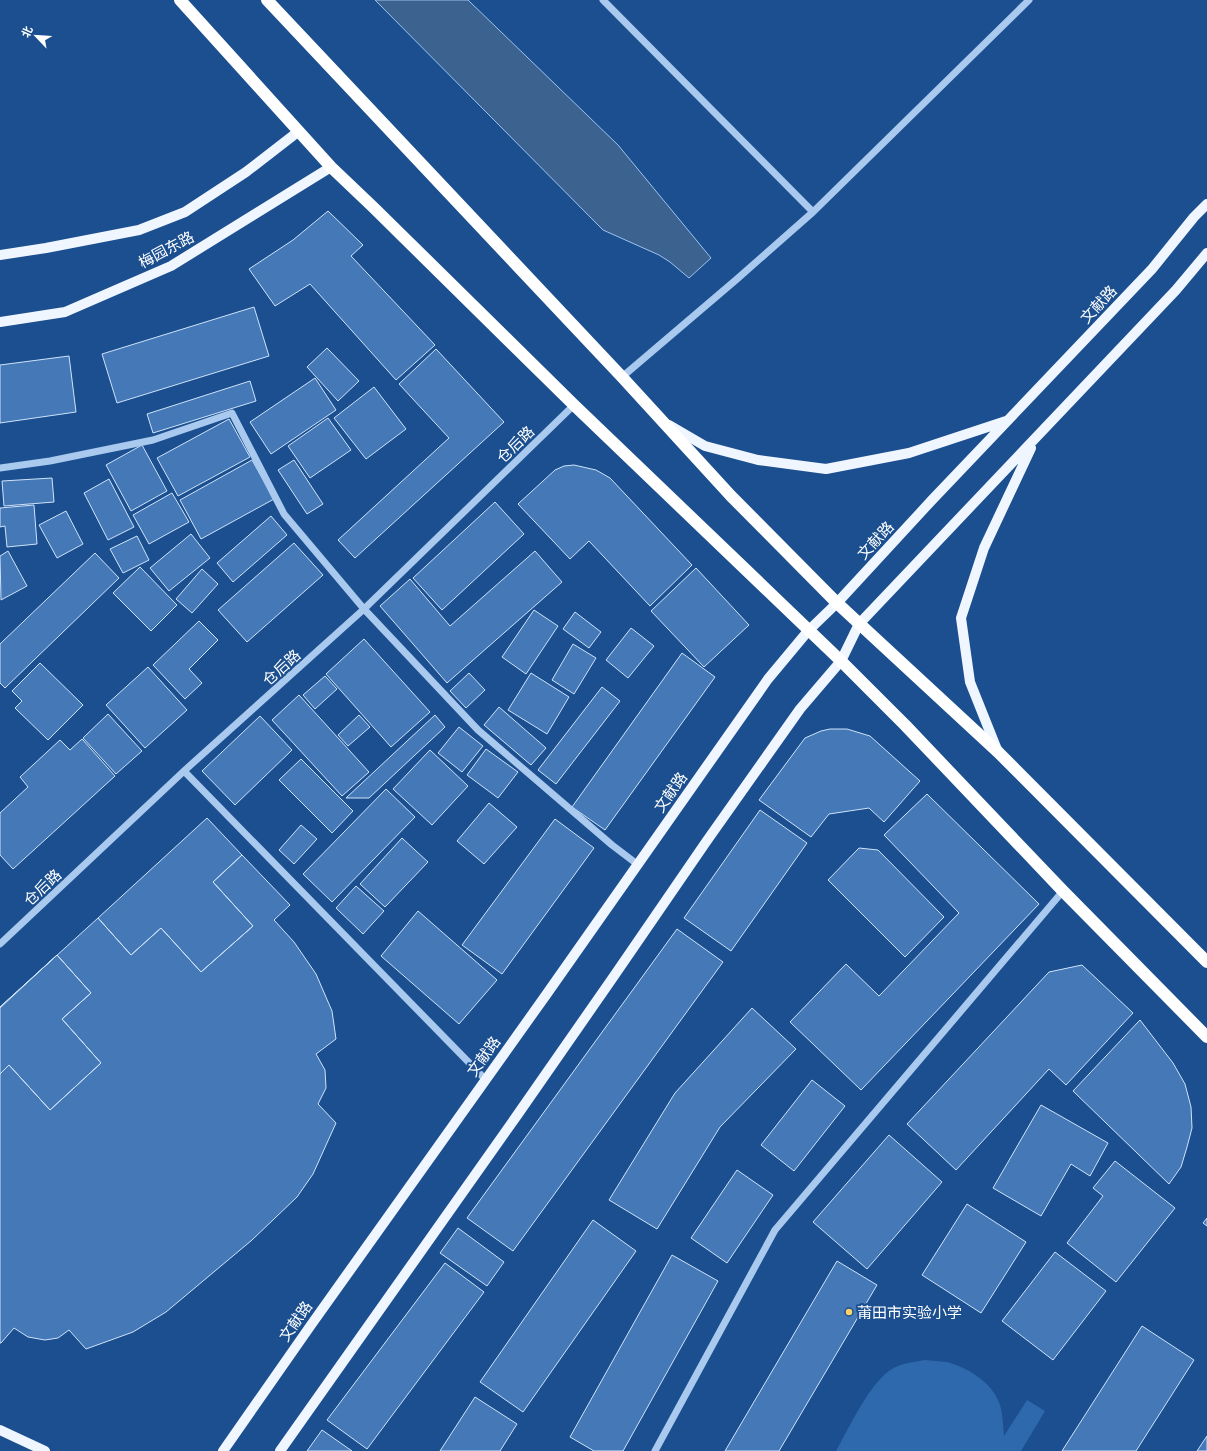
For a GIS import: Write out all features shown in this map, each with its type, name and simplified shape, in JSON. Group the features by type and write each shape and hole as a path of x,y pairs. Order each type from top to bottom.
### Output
{"highway":[{"path":"180,0 331,167 574,405 841,661 1063,891 1207,1036"},
{"path":"267,0 622,376 731,496 837,603 998,752 1207,962"}],"main road":[{"name":"梅园东路","path":"0,255 46,248 139,230 185,212 246,172 299,131"},
{"name":"梅园东路","path":"0,322 65,312 171,266 331,167"},
{"name":"文献路","path":"223,1451 768,679 808,631 837,603 932,500 1152,269 1194,217 1207,204"},
{"path":"280,1451 518,1114 800,709 841,661 859,624 1176,290 1207,253"},
{"path":"663,422 705,446 758,460 826,469 909,454 1008,421"},
{"path":"998,752 970,682 961,618 984,548 1035,439"},
{"path":"0,1430 45,1451"}],"street":[{"path":"604,0 813,212"},
{"path":"622,376 737,279 813,212 1029,0"},
{"name":"仓后路","path":"0,944 184,771 364,609 574,405"},
{"path":"0,468 50,461 153,440 232,413 284,514 364,609 478,730 612,845 638,864"},
{"path":"184,771 485,1080"},
{"path":"655,1451 775,1230 1063,891"}],"shaded area":[{"path":"375,0 468,0 618,145 711,258 689,278 659,255 603,230"},
{"path":"925,1360 954,1364 971,1372 986,1383 997,1397 1000,1405 1004,1436 1027,1400 1045,1411 1021,1451 836,1451 861,1406 884,1375 900,1365"}],"building":[{"path":"328,211 363,245 351,256 435,345 396,380 310,284 275,306 249,269 293,240"},
{"path":"254,307 269,356 117,403 102,354"},
{"path":"327,348 359,381 338,401 307,367"},
{"path":"436,349 504,422 355,558 338,540 449,438 399,384"},
{"path":"69,356 76,412 0,423 0,365"},
{"path":"315,378 336,410 271,454 250,422"},
{"path":"250,381 256,401 153,433 147,414"},
{"path":"374,387 406,429 366,459 334,418"},
{"path":"328,418 351,450 310,478 288,446"},
{"path":"229,419 250,457 178,496 157,458"},
{"path":"142,445 167,491 131,511 106,465"},
{"path":"252,460 274,499 201,539 180,500"},
{"path":"294,460 323,504 307,514 278,470"},
{"path":"574,465 596,470 610,478 692,565 650,606 589,541 570,559 518,504 555,470 564,466"},
{"path":"52,478 54,502 4,506 2,481"},
{"path":"109,479 134,527 108,540 84,493"},
{"path":"172,493 189,522 149,544 133,515"},
{"path":"495,502 524,534 442,610 413,578"},
{"path":"34,505 37,544 7,547 5,526 0,527 0,508"},
{"path":"66,511 83,544 57,558 39,525"},
{"path":"271,516 287,535 233,582 217,563"},
{"path":"191,534 210,558 169,591 150,568"},
{"path":"137,536 149,560 123,573 110,549"},
{"path":"294,543 323,575 247,642 218,610"},
{"path":"8,551 27,586 1,600 0,556"},
{"path":"535,551 562,582 447,683 380,606 410,579 450,626"},
{"path":"95,553 119,578 5,688 0,683 0,644"},
{"path":"140,567 177,605 151,631 113,593"},
{"path":"696,568 749,625 704,667 651,611"},
{"path":"202,569 218,584 192,613 176,599"},
{"path":"534,610 558,626 526,674 502,657"},
{"path":"575,612 601,632 589,648 563,629"},
{"path":"199,621 218,640 189,669 202,683 185,699 153,665"},
{"path":"631,628 654,646 628,678 606,660"},
{"path":"364,639 430,712 391,747 326,674"},
{"path":"573,644 596,658 574,694 552,680"},
{"path":"682,653 715,677 605,830 572,807"},
{"path":"40,663 83,705 48,740 15,708 22,701 12,691"},
{"path":"148,667 187,710 145,748 106,705"},
{"path":"469,673 485,690 466,708 450,691"},
{"path":"531,673 569,697 547,734 508,710"},
{"path":"325,676 337,689 315,709 303,695"},
{"path":"602,687 620,701 556,784 538,770"},
{"path":"299,695 369,772 342,796 272,720"},
{"path":"499,707 546,748 531,765 484,725"},
{"path":"108,714 142,751 116,774 83,738"},
{"path":"359,715 370,727 348,746 338,735"},
{"path":"435,715 445,727 369,798 346,798"},
{"path":"260,716 292,750 235,805 202,771"},
{"path":"459,727 483,746 462,772 438,753"},
{"path":"830,729 847,729 870,736 920,781 884,822 869,808 829,814 811,837 759,800 805,738"},
{"path":"82,739 115,776 13,869 0,855 0,813 28,787 20,777 60,740 70,750"},
{"path":"486,749 518,772 498,798 467,775"},
{"path":"430,750 468,786 432,825 393,789"},
{"path":"301,759 353,811 332,833 279,780"},
{"path":"386,789 415,817 332,902 303,874"},
{"path":"927,794 1039,904 861,1090 790,1022 846,964 879,996 959,913 884,835"},
{"path":"489,803 517,827 484,864 457,841"},
{"path":"760,810 807,843 731,951 684,918"},
{"path":"207,818 242,855 213,882 253,926 201,972 161,928 131,955 98,918"},
{"path":"555,819 594,848 502,974 462,945"},
{"path":"301,825 317,839 294,864 279,850"},
{"path":"402,838 428,862 385,907 360,884"},
{"path":"859,848 878,850 944,917 905,957 828,880"},
{"path":"242,855 290,905 274,920 294,942 316,974 332,1011 336,1039 316,1054 325,1070 326,1088 318,1104 336,1123 313,1174 297,1197 252,1240 166,1312 133,1332 86,1349 69,1330 58,1338 45,1340 28,1337 14,1328 0,1343 0,1074 9,1065 50,1110 101,1063 62,1019 91,993 57,955 98,918 131,955 161,928 201,972 253,926 213,882"},
{"path":"356,886 384,911 363,934 336,908"},
{"path":"418,911 497,980 459,1024 381,956"},
{"path":"677,929 723,962 513,1251 467,1218"},
{"path":"57,955 91,993 62,1019 101,1063 50,1110 9,1065 0,1074 0,1008"},
{"path":"1082,965 1133,1013 1066,1085 1049,1069 956,1170 907,1124 1049,972"},
{"path":"752,1008 796,1049 720,1127 657,1229 609,1200 675,1093"},
{"path":"1140,1020 1173,1063 1185,1084 1191,1107 1192,1128 1187,1147 1181,1167 1169,1184 1073,1091"},
{"path":"812,1080 845,1106 794,1171 761,1145"},
{"path":"1041,1105 1108,1143 1090,1176 1071,1164 1041,1216 993,1188"},
{"path":"889,1135 942,1182 867,1269 813,1222"},
{"path":"1115,1161 1175,1208 1116,1282 1067,1243 1103,1196 1093,1188"},
{"path":"737,1170 773,1195 727,1263 691,1238"},
{"path":"967,1204 1026,1242 981,1313 922,1275"},
{"path":"1207,1218 1207,1226 1203,1223"},
{"path":"593,1220 636,1251 523,1412 480,1382"},
{"path":"458,1228 504,1262 487,1286 440,1253"},
{"path":"1055,1252 1106,1291 1053,1360 1002,1321"},
{"path":"672,1255 718,1281 623,1451 594,1451 570,1437"},
{"path":"837,1261 877,1285 779,1451 725,1451"},
{"path":"445,1263 484,1292 367,1449 327,1420"},
{"path":"1142,1326 1194,1360 1136,1451 1062,1451"},
{"path":"475,1397 517,1424 500,1451 440,1451"},
{"path":"322,1430 352,1451 307,1451"},
{"path":"1207,1436 1207,1451 1197,1451"}],"place":[{"name":"莆田市实验小学","path":"849,1312"}]}
